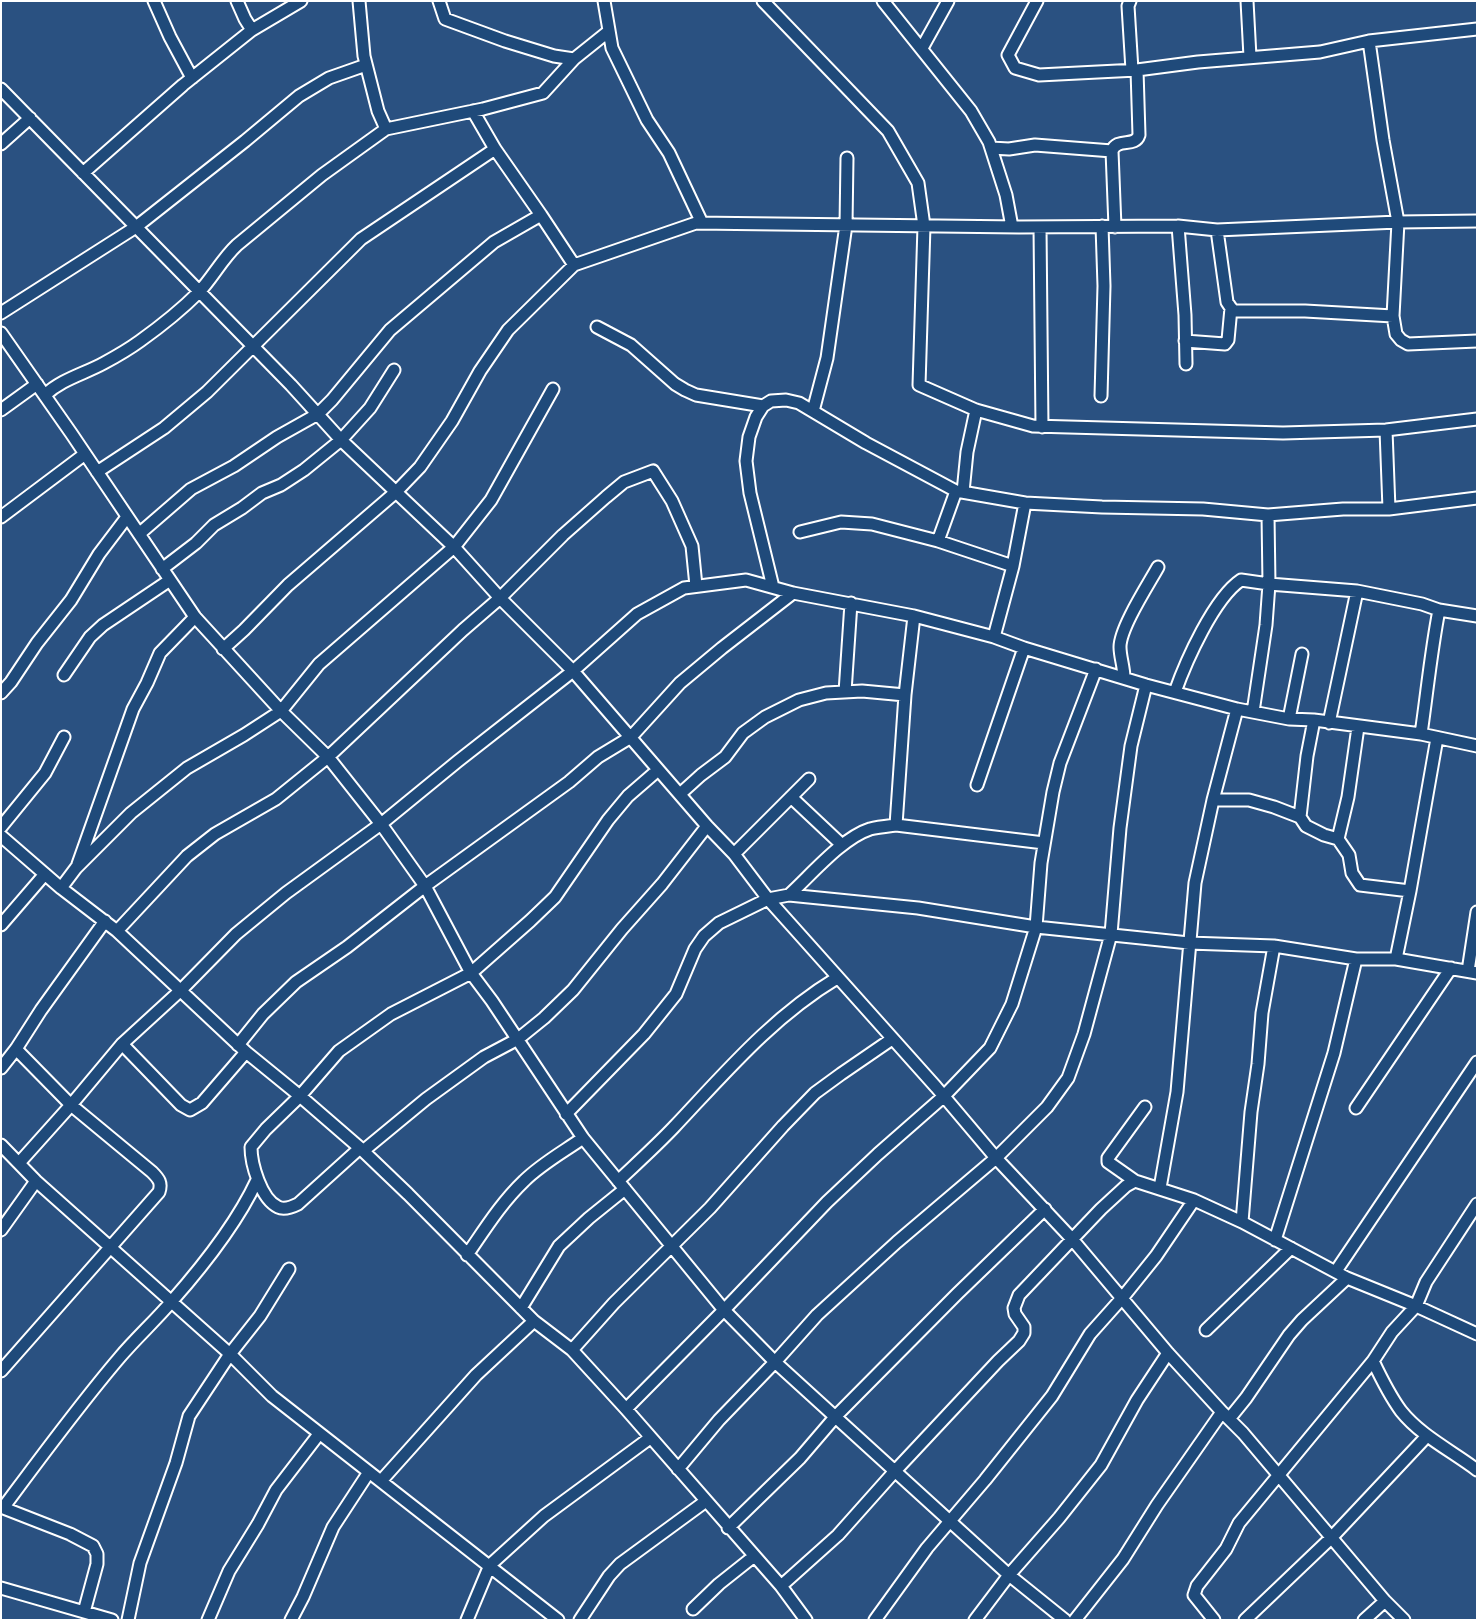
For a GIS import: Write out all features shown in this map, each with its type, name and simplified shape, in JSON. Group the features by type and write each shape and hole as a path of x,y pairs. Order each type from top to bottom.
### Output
{"street":[{"path":"154,1 170,38 192,78"},
{"path":"237,1 244,19 252,30"},
{"path":"83,173 192,78 252,30 302,1"},
{"path":"359,1 364,56 378,111 386,129"},
{"path":"439,1 445,19 504,41 554,56 574,59"},
{"path":"604,1 612,48 647,120 668,153 702,223"},
{"path":"763,1 888,131 918,184 924,226 918,385 976,410 1042,427 1283,432 1386,430 1477,419"},
{"path":"883,1 972,111 991,148 1006,195 1012,227"},
{"path":"922,48 948,1"},
{"path":"1038,1 1008,55 1015,68 1039,75 1134,70 1198,62 1320,52 1368,41 1477,30"},
{"path":"1115,226 1113,146 1119,143 1135,141 1139,135 1128,6 1130,1"},
{"path":"1247,1 1250,57"},
{"path":"45,395 67,379 104,363 138,343 200,291 226,256 237,245 322,175 386,129 474,111 542,93 574,59 609,31"},
{"path":"1368,41 1398,222 1393,316 1396,334 1408,344 1477,341"},
{"path":"1,313 136,227 299,96 328,78 366,65"},
{"path":"1,89 200,291 341,440 454,547 500,598 573,671 706,826 734,854 768,899 837,978 936,1087 943,1098 996,1158 1072,1239 1123,1297 1168,1353 1225,1416 1243,1432 1278,1476 1404,1620"},
{"path":"474,111 495,149 574,265"},
{"path":"1,144 30,118"},
{"path":"991,148 1009,149 1036,145 1112,151"},
{"path":"98,472 164,428 207,392 361,239 495,149"},
{"path":"813,411 827,358 846,225 847,158"},
{"path":"139,534 191,489 234,466 277,437 318,414 332,400 390,330 494,242 541,215"},
{"path":"224,648 288,585 396,492 420,467 452,421 480,371 508,330 574,265 696,223 1012,227 1178,226 1217,230 1398,222 1477,221"},
{"path":"1101,396 1104,286 1102,226"},
{"path":"1178,226 1186,364"},
{"path":"1040,227 1042,427"},
{"path":"1217,230 1227,302 1234,311 1305,311 1393,316"},
{"path":"1185,341 1225,344 1228,342 1231,308"},
{"path":"597,327 631,345 675,384 685,390 696,395 763,406"},
{"path":"1,333 98,472 195,617 281,711 328,757 381,824 425,886 470,972 518,1039 566,1114 583,1138 724,1310 775,1362 894,1471 1009,1575 1065,1620"},
{"path":"162,569 196,543 214,525 262,493 281,485 304,470 341,440 370,408 394,370"},
{"path":"1,410 37,384"},
{"path":"61,888 76,868 131,813 187,768 281,711 319,664 454,547 491,500 553,389"},
{"path":"773,587 750,493 746,461 749,437 756,417 763,406 771,402 786,400 799,403 866,443 959,491 1025,503 1203,509 1268,515 1343,509 1389,509 1477,498"},
{"path":"938,541 959,491 976,410"},
{"path":"1386,430 1389,509"},
{"path":"1,517 85,454"},
{"path":"117,931 187,856 215,834 276,799 328,757 463,630 500,598 563,535 624,482 653,472 672,501 692,546 696,586"},
{"path":"994,637 1013,566 1025,503"},
{"path":"1253,712 1266,625 1269,584 1268,515"},
{"path":"1,692 11,682 37,642 71,600 98,554 128,517"},
{"path":"800,532 841,522 862,522 938,541 1013,566"},
{"path":"1124,678 1124,664 1120,647 1123,633 1158,567"},
{"path":"64,675 90,637 103,625 170,580"},
{"path":"19,1163 122,1044 181,990 236,934 286,893 381,824 573,671 637,614 684,588 746,580 793,593 914,616 994,637 1146,685 1237,709 1289,719 1314,720 1422,734 1477,746"},
{"path":"1175,692 1183,668 1205,627 1233,585 1241,580 1357,591 1422,604 1439,610 1477,616"},
{"path":"1329,722 1357,591"},
{"path":"122,1044 181,1105 190,1110 202,1103 242,1049 263,1014 296,982 347,947 425,886 569,782 598,757 631,737 680,683 793,593"},
{"path":"845,692 851,603"},
{"path":"1422,734 1432,650 1439,610"},
{"path":"896,825 905,696 914,616"},
{"path":"76,868 133,709 147,684 160,653 195,617"},
{"path":"977,785 1024,648"},
{"path":"1289,719 1302,654"},
{"path":"626,1409 827,1202 878,1154 943,1098 990,1048 1012,1004 1036,927 1041,863 1060,763 1096,669"},
{"path":"678,1469 719,1420 817,1315 897,1242 996,1158 1047,1107 1068,1078 1084,1034 1111,934 1120,828 1131,746 1146,685"},
{"path":"680,794 725,757 743,733 765,717 799,700 826,693 862,691 905,696"},
{"path":"1160,1188 1177,1092 1195,883 1213,800 1237,709"},
{"path":"1300,817 1307,756 1314,720"},
{"path":"1338,839 1348,797 1358,727"},
{"path":"1,827 45,773 64,737"},
{"path":"1396,959 1410,892 1437,738"},
{"path":"658,770 628,796 608,820 555,897 530,921 470,972 391,1014 339,1051 300,1096 266,1128 251,1147 251,1156 257,1180 271,1201 279,1208 292,1207 298,1204 361,1150 426,1099 484,1057 518,1039 544,1018 573,990 622,929 662,884 706,826"},
{"path":"734,854 809,779"},
{"path":"791,797 842,845"},
{"path":"1213,800 1249,800 1274,806 1300,817 1306,826 1324,835 1338,839 1349,855 1352,873 1360,885 1410,892"},
{"path":"789,895 842,845 852,837 870,829 896,825 1044,843"},
{"path":"1,836 61,888 117,931 242,1049 300,1096 361,1150 408,1194 534,1321 572,1350 626,1409 753,1557 781,1586 805,1619"},
{"path":"1,925 45,874"},
{"path":"566,1114 644,1034 676,994 695,949 704,936 719,923 768,899 789,895 918,908 1036,927 1189,943 1274,946 1356,959 1396,959 1472,972 1477,912"},
{"path":"1,1068 105,921"},
{"path":"1242,1222 1250,1112 1258,1064 1262,1013 1274,946"},
{"path":"1274,1240 1334,1053 1356,959"},
{"path":"1356,1108 1451,968"},
{"path":"521,1308 559,1246 622,1185 746,1050 816,990 837,978"},
{"path":"572,1350 614,1304 672,1247 747,1168 783,1126 815,1093 892,1039"},
{"path":"1,1371 159,1192 161,1185 152,1172 71,1105 16,1049"},
{"path":"1336,1271 1477,1062"},
{"path":"1145,1107 1108,1158 1108,1162 1114,1167 1135,1181 1194,1200 1242,1222 1347,1278 1416,1306 1477,1334"},
{"path":"467,1255 505,1200 534,1172 583,1138"},
{"path":"1,1146 36,1181 230,1354 272,1396 558,1620"},
{"path":"84,1612 97,1564 97,1554 93,1546 70,1534 2,1507 121,1356 171,1302 206,1259 250,1195 257,1180"},
{"path":"1,1230 36,1181"},
{"path":"781,1586 838,1535 894,1471 1019,1341 1024,1332 1024,1327 1015,1314 1014,1308 1019,1296 1072,1239 1126,1186 1135,1181"},
{"path":"874,1620 928,1548 1052,1396 1090,1334 1156,1256 1194,1200"},
{"path":"1214,1620 1194,1595 1197,1586 1226,1549 1239,1523 1373,1361 1392,1332 1416,1306 1426,1282 1477,1204"},
{"path":"728,1528 800,1458 836,1416 957,1294 1045,1209"},
{"path":"1206,1330 1291,1248"},
{"path":"128,1620 140,1564 176,1463 189,1416 230,1354 260,1316 289,1269"},
{"path":"1075,1620 1123,1559 1156,1505 1225,1416 1246,1398 1293,1330 1347,1278"},
{"path":"381,1481 476,1375 534,1321"},
{"path":"975,1620 1009,1575 1059,1518 1101,1464 1137,1400 1168,1353"},
{"path":"1373,1361 1384,1385 1401,1411 1427,1436 1475,1464"},
{"path":"208,1620 229,1571 276,1490 319,1434"},
{"path":"1245,1620 1332,1537 1427,1436"},
{"path":"467,1620 490,1565 544,1516 650,1438"},
{"path":"291,1620 333,1527 369,1472"},
{"path":"580,1620 609,1576 620,1564 706,1501"},
{"path":"693,1609 718,1584 753,1557"},
{"path":"1,1588 112,1620"},
{"path":"1364,1620 1385,1600"}]}
